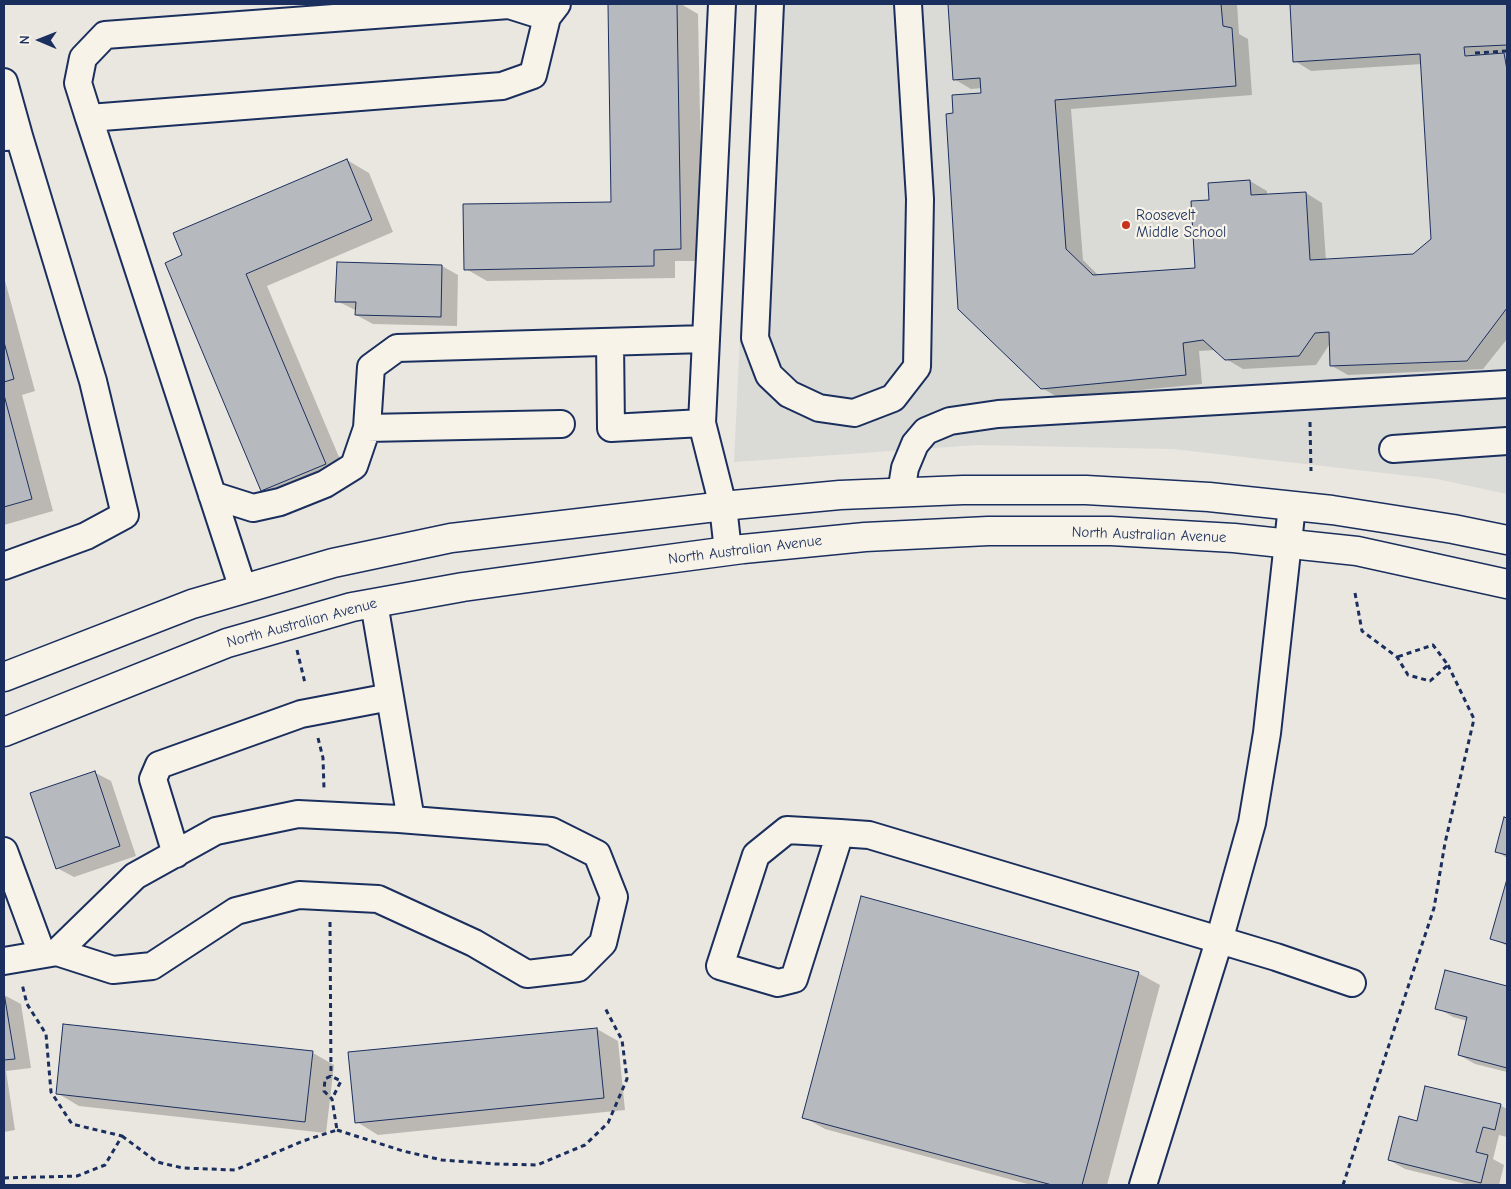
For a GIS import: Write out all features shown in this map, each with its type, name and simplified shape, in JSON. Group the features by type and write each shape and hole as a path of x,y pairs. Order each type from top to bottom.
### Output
{"main road":[{"path":"4,677 192,604 333,563 451,538 723,506 840,495 963,490 1086,490 1209,497 1292,506 1453,528 1507,540"},
{"name":"North Australian Avenue","path":"4,732 227,643 352,607 463,586 728,552 865,537 988,531 1111,531 1234,538 1357,551 1507,584"}],"lane":[{"path":"89,118 502,86 533,75 552,10 509,4 105,35 83,58 78,84 89,118 212,495 242,590"},
{"path":"722,4 702,423 723,506 728,552"},
{"path":"770,4 755,338 769,375 789,394 819,408 854,413 893,398 917,367 920,199 908,4"},
{"path":"4,82 11,136 93,381 125,515 86,536 4,566"},
{"path":"212,495 253,508 280,502 325,484 354,466 367,428 371,367 397,348 705,339"},
{"path":"610,342 611,428 702,423"},
{"path":"901,493 905,468 916,444 926,431 950,421 998,414 1507,384"},
{"path":"367,428 561,424"},
{"path":"1393,449 1507,441"},
{"path":"1143,1185 1219,941 1252,823 1268,733 1292,506"},
{"path":"374,603 412,820"},
{"path":"176,854 153,779 159,765 300,714 390,697"},
{"path":"4,961 50,953 113,970 152,966 236,911 299,895 378,899 474,943 527,974 578,968 603,943 614,896 597,854 551,831 412,820 298,814 216,831 135,876 50,953"},
{"path":"840,833 794,979 778,983 720,966 756,855 787,830 840,833 868,835 1352,983"},
{"path":"4,851 50,953"}],"path":[{"path":"1475,53 1507,51"},
{"path":"1310,420 1311,471"},
{"path":"1355,593 1362,631 1397,657 1408,675 1430,681 1448,665"},
{"path":"296,644 305,683"},
{"path":"1343,1185 1434,908 1445,843 1474,719 1448,665 1433,645 1397,657"},
{"path":"317,735 323,758 324,789"},
{"path":"330,916 331,1076"},
{"path":"21,981 27,1004 46,1034 51,1092 72,1124 122,1136 157,1162 183,1168 235,1170 303,1141 337,1130 403,1151 442,1160 537,1165 584,1144 608,1123 627,1079 622,1040 604,1006"},
{"path":"331,1076 325,1079 324,1091 332,1098"},
{"path":"331,1076 341,1082 332,1098 337,1130"},
{"path":"4,1178 77,1176 106,1165 122,1136"}],"shaded area":[{"name":"Roosevelt Middle School","path":"756,4 1507,4 1507,494 1437,479 1173,449 977,445 734,462"}],"building":[{"path":"608,4 677,4 681,249 654,250 654,266 464,270 463,204 611,202"},
{"path":"948,4 1221,4 1223,26 1232,28 1236,86 1055,100 1066,249 1093,275 1195,268 1191,201 1209,200 1208,183 1250,180 1251,195 1306,192 1310,260 1413,254 1431,239 1420,54 1293,62 1290,4 1507,4 1507,45 1464,47 1465,56 1504,53 1507,70 1507,308 1467,361 1330,366 1329,332 1315,333 1299,356 1225,360 1203,340 1183,343 1186,375 1041,389 958,309 946,114 953,113 952,95 981,93 980,78 953,80"},
{"path":"347,159 372,220 246,274 326,464 261,491 165,263 182,255 173,233"},
{"path":"337,262 442,265 441,317 355,315 356,302 335,302"},
{"path":"4,342 14,379 4,382"},
{"path":"4,395 32,499 4,507"},
{"path":"95,771 120,846 56,869 30,793"},
{"path":"1504,817 1507,818 1507,855 1495,852"},
{"path":"1507,879 1507,944 1490,939"},
{"path":"861,896 1139,972 1082,1185 1052,1185 802,1118"},
{"path":"1445,970 1507,986 1507,1068 1458,1055 1467,1017 1435,1009"},
{"path":"4,993 15,1059 4,1060"},
{"path":"63,1024 313,1051 305,1122 56,1094"},
{"path":"597,1028 604,1098 355,1123 348,1052"},
{"path":"1425,1086 1501,1104 1495,1130 1483,1127 1476,1152 1488,1155 1481,1183 1388,1160 1399,1116 1417,1121"}],"place":[{"name":"Roosevelt Middle School","path":"1126,225"}]}
